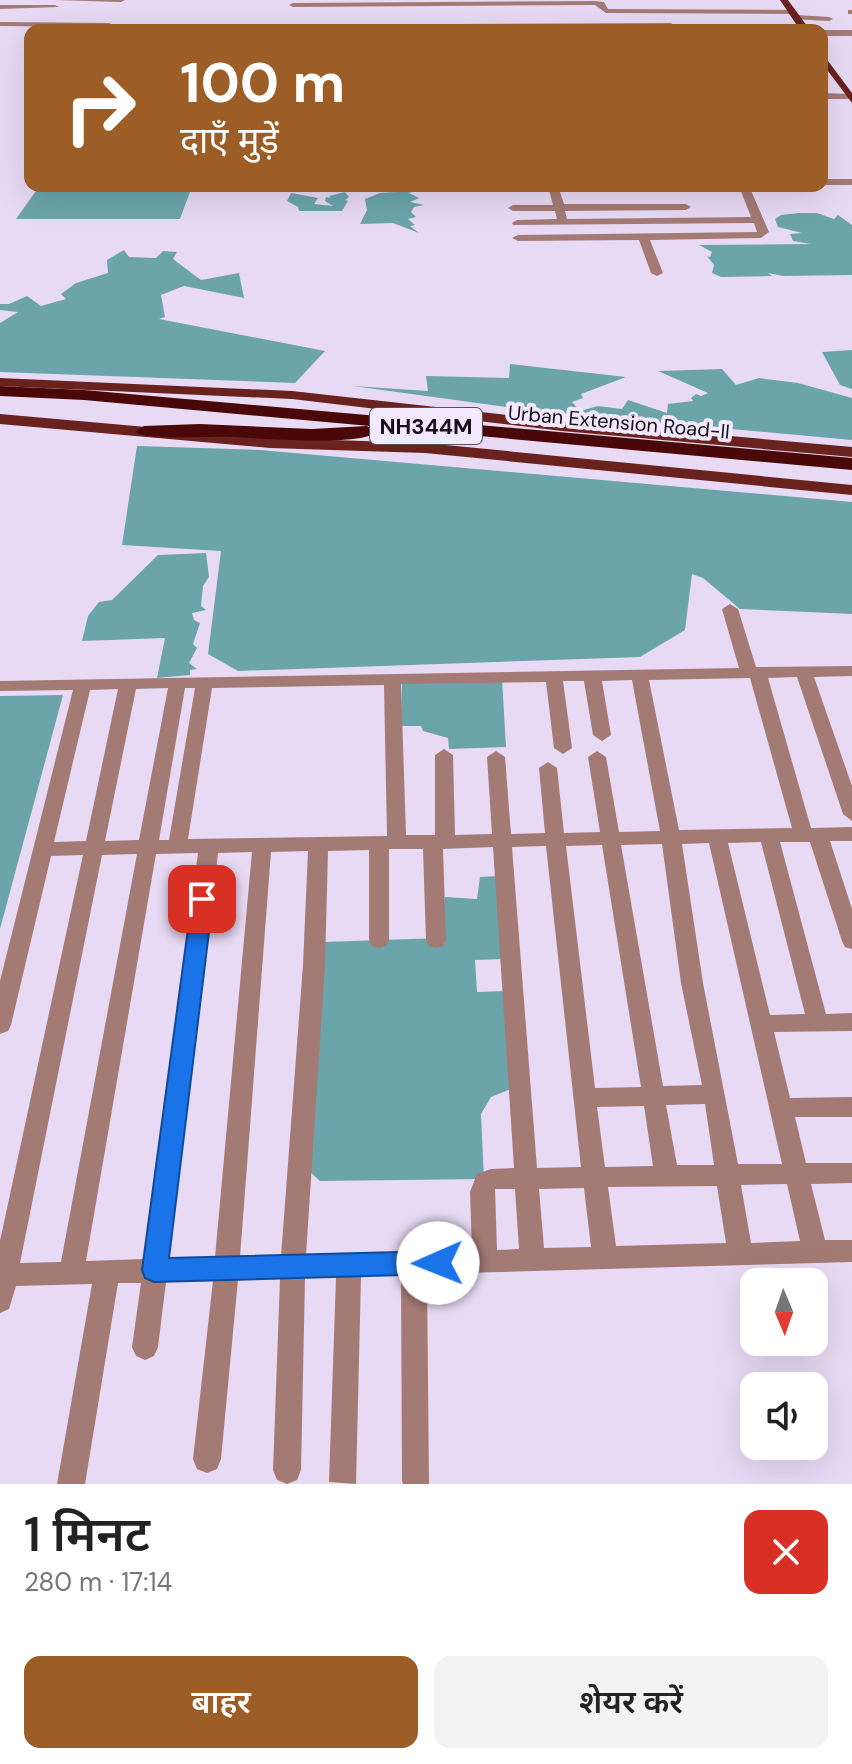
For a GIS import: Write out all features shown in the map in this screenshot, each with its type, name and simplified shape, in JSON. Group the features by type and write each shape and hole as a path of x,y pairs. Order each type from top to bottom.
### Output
{"highway":[{"name":"Urban Extension Road-II","path":"0,391 84,395 852,464"},
{"path":"240,393 258,402 396,415 424,426"},
{"name":"Urban Extension Road-II","path":"0,406 367,432 852,477"},
{"path":"144,432 190,427 332,436 367,432"}],"main road":[{"path":"828,65 851,98"},
{"path":"0,382 292,395 562,426 852,452"},
{"path":"0,419 270,443 425,448 852,490"}],"street":[{"path":"0,24 51,14 76,0 121,0"},
{"path":"514,4 518,24"},
{"path":"286,24 448,5 514,4 665,12"},
{"path":"722,4 792,10 829,19"},
{"path":"293,5 436,24"},
{"path":"539,24 710,5"},
{"path":"695,6 792,10"},
{"path":"585,14 601,9"},
{"path":"751,23 750,20 792,10"},
{"path":"0,13 51,14 104,24"},
{"path":"284,14 404,15"},
{"path":"332,16 375,15"},
{"path":"267,21 375,15"},
{"path":"0,33 24,33"},
{"path":"828,33 852,33"},
{"path":"828,96 851,98"},
{"path":"828,182 852,182"},
{"path":"555,192 568,241"},
{"path":"518,238 568,241 643,236 756,236 763,232 746,192"},
{"path":"558,204 668,198"},
{"path":"513,204 686,207"},
{"path":"517,223 758,220"},
{"path":"643,236 657,273"},
{"path":"730,609 810,835 852,941"},
{"path":"0,686 753,672 851,673"},
{"path":"804,672 852,814"},
{"path":"639,674 671,838 692,983 715,1094 740,1254"},
{"path":"592,675 602,735"},
{"path":"554,676 563,748"},
{"path":"379,940 388,844 392,680"},
{"path":"0,1301 128,684"},
{"path":"71,1274 177,684"},
{"path":"177,847 204,684"},
{"path":"0,1025 83,685"},
{"path":"436,940 444,755"},
{"path":"496,757 532,1260"},
{"path":"597,757 667,1177"},
{"path":"548,768 605,1258"},
{"path":"43,849 852,834"},
{"path":"769,836 818,1023"},
{"path":"717,837 815,1252"},
{"path":"287,1470 293,1266 314,965 318,845"},
{"path":"207,1459 227,1267 262,846"},
{"path":"145,1347 209,847"},
{"path":"761,1024 852,1022"},
{"path":"585,1098 715,1094"},
{"path":"780,1108 852,1107"},
{"path":"485,1262 483,1185 491,1179 852,1173"},
{"path":"3,1275 852,1251"},
{"path":"414,1263 416,1481"},
{"path":"343,1482 349,1265"},
{"path":"71,1484 107,1273"}],"shaded area":[{"path":"35,192 190,192 180,219 16,219"},
{"path":"345,192 349,197 342,211 299,211 298,207 287,201 291,193 318,198 314,204 333,206 325,201 326,197"},
{"path":"412,192 409,193 419,198 410,202 424,205 414,207 411,212 416,217 408,219 415,225 410,226 419,233 393,223 360,224 367,210 365,199 380,193"},
{"path":"817,213 834,219 838,215 852,225 852,275 783,276 768,273 772,276 721,277 712,273 714,265 707,256 710,257 712,252 699,245 811,244 793,241 790,234 802,233 778,227 775,219 781,215"},
{"path":"124,250 129,257 156,258 163,251 177,252 173,259 201,280 239,273 244,298 184,286 161,295 165,317 159,319 325,351 295,383 0,372 0,323 18,312 0,310 0,304 9,304 27,296 41,306 66,299 61,294 76,283 108,273 107,260"},
{"path":"852,350 852,389 840,385 822,352"},
{"path":"510,364 626,377 581,394 583,398 572,402 580,411 598,406 622,409 628,400 667,413 668,404 693,401 691,398 696,394 701,396 708,393 658,371 722,369 736,385 759,378 798,383 852,398 852,440 536,411 353,386 428,391 426,376 509,378"},
{"path":"137,446 260,450 852,502 852,614 740,609 703,578 692,574 685,630 640,657 238,671 208,654 221,551 122,545"},
{"path":"206,553 209,577 203,586 201,606 206,610 192,613 194,620 200,623 193,644 197,648 189,663 197,669 190,670 190,675 157,678 165,638 82,641 88,616 99,602 112,600 158,555"},
{"path":"502,679 506,747 449,749 448,738 423,731 421,726 401,726 402,681"},
{"path":"63,695 0,929 0,696"},
{"path":"498,876 504,959 475,960 477,992 506,991 513,1088 491,1097 481,1114 484,1179 320,1181 309,1171 323,942 441,938 445,897 477,899 480,877"}],"route":[{"path":"202,899 154,1270 438,1263"}]}
